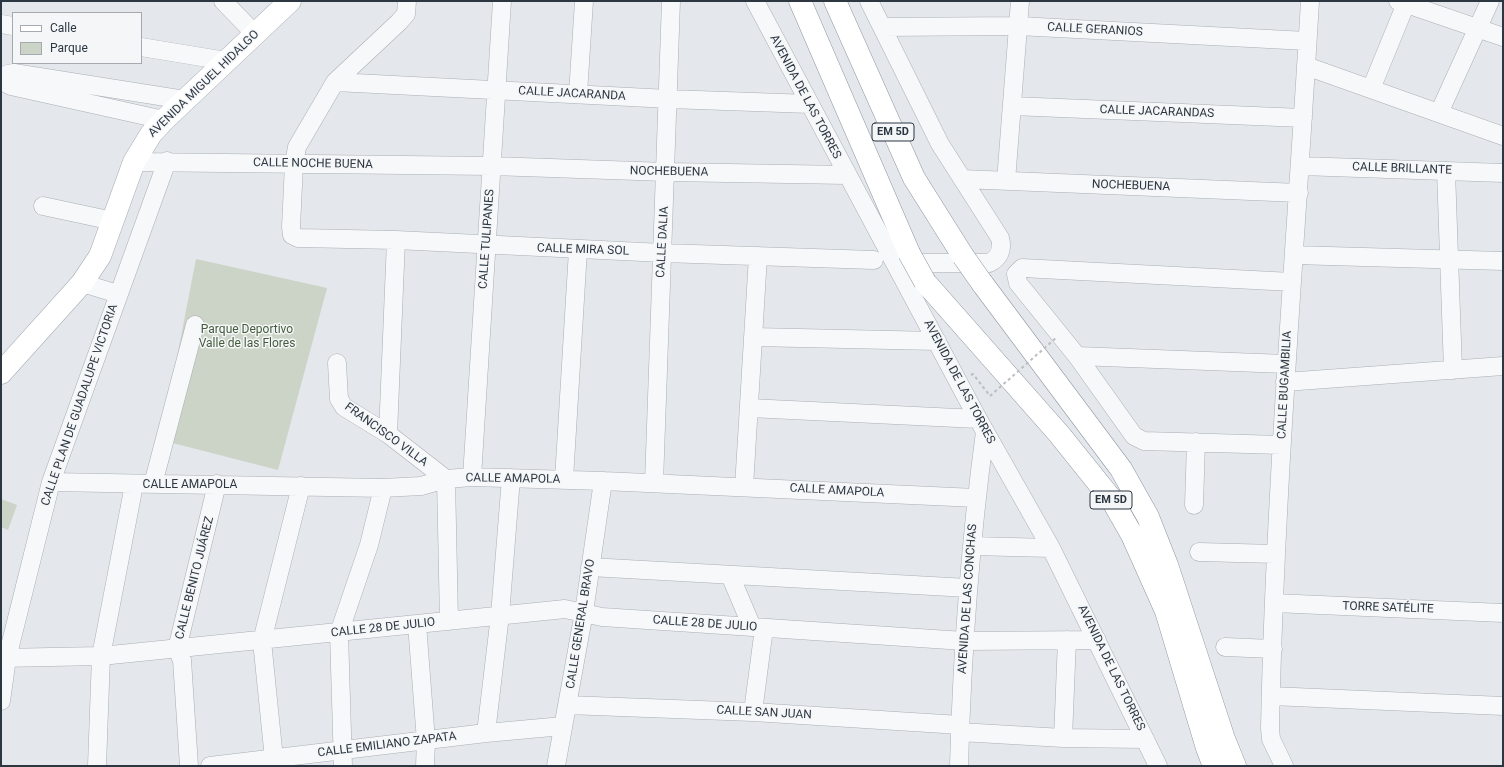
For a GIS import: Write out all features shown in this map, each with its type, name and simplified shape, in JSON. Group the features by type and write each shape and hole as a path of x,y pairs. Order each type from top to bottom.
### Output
{"main road":[{"name":"AVENIDA MIGUEL HIDALGO","path":"1,373 82,283 100,256 134,162 145,143 164,120 290,1"},
{"name":"EM 5D","path":"800,1 902,258 1059,434 1115,506 1132,535 1166,611 1207,748 1214,766"},
{"name":"EM 5D","path":"835,1 914,178 963,256 982,283 1121,469 1148,517 1167,565 1224,739 1235,766"}],"street":[{"path":"223,1 255,34"},
{"path":"294,164 297,148 335,82 399,22 406,14 406,1"},
{"name":"CALLE TULIPANES","path":"472,477 502,1"},
{"path":"578,94 584,1"},
{"name":"CALLE DALIA","path":"654,483 667,172 671,1"},
{"name":"AVENIDA DE LAS TORRES","path":"755,1 847,175 902,258 937,341 982,426 1051,548 1158,766"},
{"path":"869,1 940,144 1000,238 1002,245 1000,254 995,260 989,263 902,258"},
{"path":"1006,181 1020,1"},
{"name":"CALLE BUGAMBILIA","path":"1284,766 1271,739 1272,649 1281,445 1301,166 1310,1"},
{"path":"1439,113 1490,1"},
{"path":"1371,88 1404,2 1503,37"},
{"path":"1,24 12,26"},
{"name":"CALLE GERANIOS","path":"882,27 1018,26 1307,41"},
{"path":"142,47 226,61"},
{"path":"1306,66 1503,136"},
{"path":"164,120 11,86 7,84 6,78 8,74 14,73 185,100"},
{"name":"CALLE JACARANDA","path":"335,82 669,99 810,104"},
{"name":"CALLE JACARANDAS","path":"1012,106 1303,118"},
{"name":"CALLE NOCHE BUENA","path":"134,162 167,161 492,166"},
{"name":"CALLE PLAN DE GUADALUPE VICTORIA","path":"1,701 4,658 51,482 167,161"},
{"name":"CALLE MIRA SOL","path":"294,164 290,227 292,235 298,238 396,240 578,250 874,260"},
{"name":"NOCHEBUENA","path":"492,166 667,172 847,175"},
{"name":"CALLE BRILLANTE","path":"1301,166 1503,173"},
{"path":"1446,171 1453,370"},
{"name":"NOCHEBUENA","path":"962,179 1299,193"},
{"path":"43,206 113,222"},
{"path":"388,434 396,240"},
{"path":"564,479 578,250"},
{"path":"1294,255 1503,261"},
{"path":"744,487 758,256"},
{"path":"1281,445 1138,439 1134,436 1077,356 1018,283 1016,274 1022,268 1292,282"},
{"path":"82,283 118,294"},
{"path":"153,484 195,326"},
{"path":"753,337 937,341"},
{"path":"1077,356 1286,364"},
{"name":"FRANCISCO VILLA","path":"337,363 340,399 344,408 388,434 446,479"},
{"path":"1285,382 1503,366"},
{"path":"749,408 982,426"},
{"name":"AVENIDA DE LAS CONCHAS","path":"959,766 964,641 982,426"},
{"path":"1194,505 1196,442"},
{"name":"CALLE AMAPOLA","path":"51,482 134,485 218,484 384,488 421,486 446,479 472,477 564,479 976,498"},
{"path":"486,733 500,615 511,478"},
{"path":"446,479 449,621"},
{"name":"CALLE GENERAL BRAVO","path":"556,766 584,612 603,481"},
{"name":"CALLE BENITO JUÁREZ","path":"189,766 182,660 177,649 218,484"},
{"path":"98,766 101,656 134,485"},
{"path":"266,762 262,641 300,486"},
{"path":"343,758 339,633 369,545 384,488"},
{"path":"972,546 1051,548"},
{"path":"1199,552 1276,554"},
{"path":"590,567 968,588"},
{"path":"730,574 758,627"},
{"name":"TORRE SATÉLITE","path":"1274,603 1503,613"},
{"name":"CALLE 28 DE JULIO","path":"4,658 101,656 262,641 565,609 602,617 964,641 1097,640"},
{"path":"416,624 426,740 424,766"},
{"name":"CALLE 28 DE JULIO","path":"753,712 758,627"},
{"path":"1063,738 1067,640"},
{"path":"1225,647 1272,649"},
{"path":"1271,696 1503,706"},
{"name":"CALLE SAN JUAN","path":"568,705 753,712 1063,738 1145,739"},
{"name":"CALLE EMILIANO ZAPATA","path":"210,766 343,758 426,740 563,726"}],"path":[{"path":"990,396 1056,338"}],"green space":[{"name":"Parque Deportivo Valle de las Flores","path":"196,259 327,288 278,470 161,440"},
{"path":"1,499 17,505 8,530 1,527"}]}
